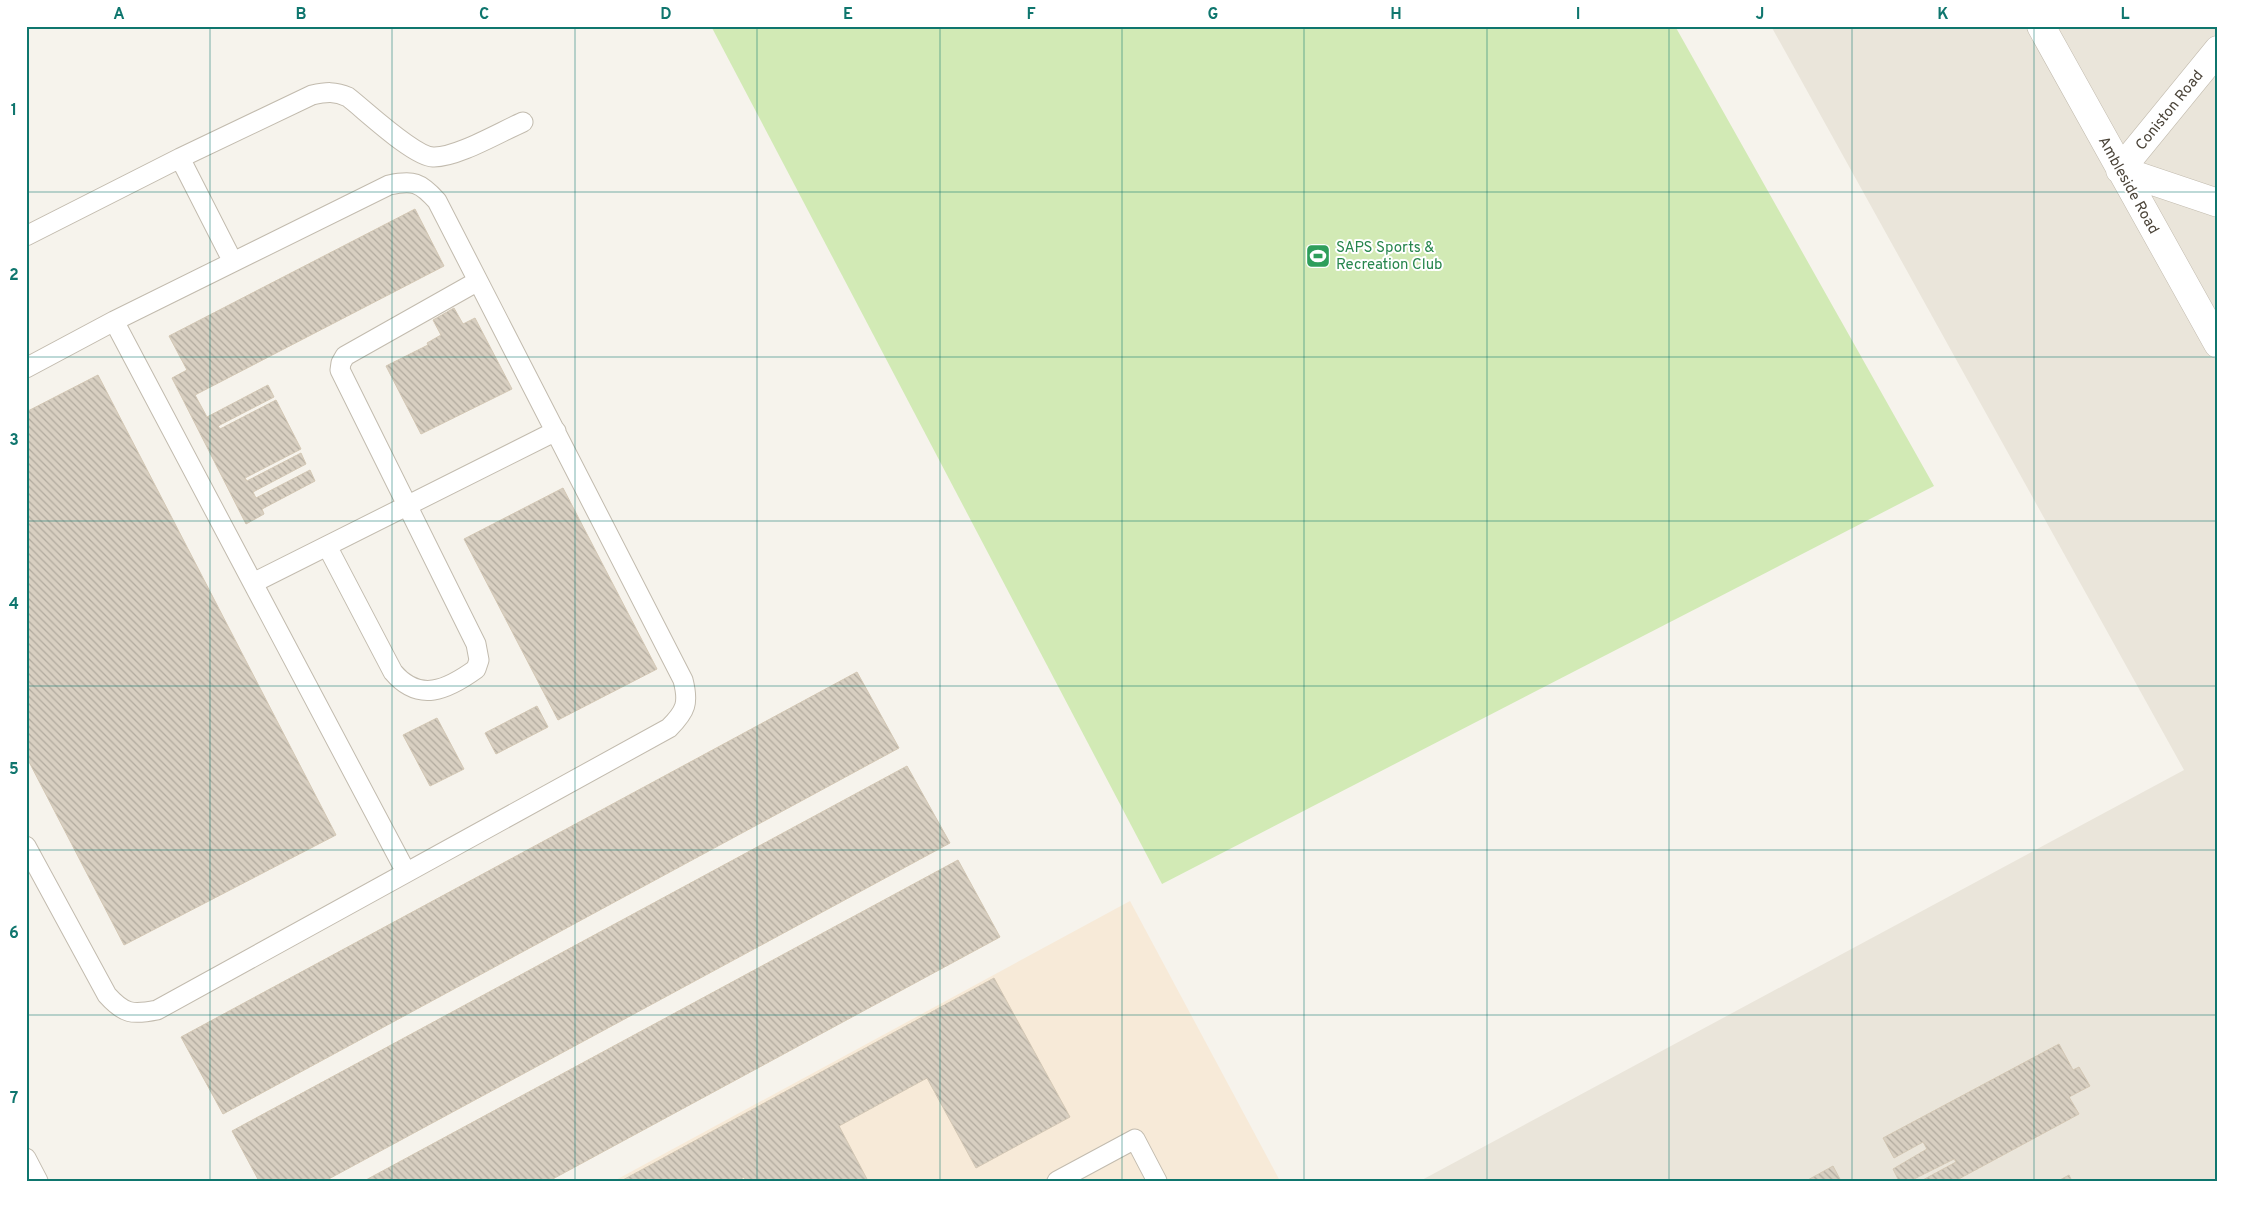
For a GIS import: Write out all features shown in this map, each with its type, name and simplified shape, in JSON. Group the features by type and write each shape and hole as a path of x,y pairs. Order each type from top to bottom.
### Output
{"street":[{"name":"Ambleside Road","path":"2041,26 2218,344"},
{"name":"Coniston Road","path":"2120,170 2218,50"},
{"path":"2120,170 2218,202"}],"lane":[{"path":"26,236 180,158 312,95 327,92 339,93 348,97 413,148 432,157 460,151 523,122"},
{"path":"180,158 233,262"},
{"path":"26,368 114,321 388,185 407,181 425,187 437,201 556,431 683,680 687,698 682,715 669,728 157,1010 138,1014 120,1009 107,995 26,846"},
{"path":"327,546 393,672 402,683 412,689 427,691 446,686 476,669 479,660 476,644 340,370 345,356 478,281"},
{"path":"114,321 406,872"},
{"path":"252,583 556,431"},
{"path":"1057,1181 1135,1139 1157,1181"},
{"path":"26,1158 38,1181"}],"shaded area":[{"path":"1771,26 2218,26 2218,1181 1420,1181 2184,770"},
{"path":"1130,901 1280,1181 614,1181"}],"green space":[{"name":"SAPS Sports & Recreation Club","path":"711,26 1675,26 1934,486 1162,884"}],"building":[{"path":"415,209 444,266 195,395 207,417 268,385 274,397 218,426 220,429 276,400 301,449 245,478 247,481 301,453 306,464 253,492 256,498 310,470 315,481 262,509 264,514 246,524 172,378 187,370 169,336"},
{"path":"454,308 463,324 475,318 512,389 421,434 386,366 428,345 427,343 441,335 433,320"},
{"path":"98,375 336,835 124,945 26,756 26,412"},
{"path":"563,488 657,669 558,720 464,539"},
{"path":"857,672 899,748 223,1114 181,1037"},
{"path":"537,706 548,727 496,754 485,733"},
{"path":"437,718 464,769 430,786 403,735"},
{"path":"907,766 950,843 325,1181 259,1181 232,1131"},
{"path":"958,860 1000,937 549,1181 364,1181"},
{"path":"994,978 1070,1117 976,1168 927,1078 839,1126 868,1181 746,1181 744,1177 738,1181 621,1181"},
{"path":"2059,1044 2073,1070 2079,1067 2090,1086 2069,1097 2079,1114 1955,1181 1921,1181 1956,1162 1954,1159 1910,1181 1899,1181 1893,1169 1927,1149 1923,1142 1894,1158 1883,1138"},
{"path":"1833,1166 1841,1181 1806,1181"},
{"path":"2069,1175 2072,1181 2058,1181"}],"place":[{"name":"SAPS Sports & Recreation Club","path":"1318,256"}]}
